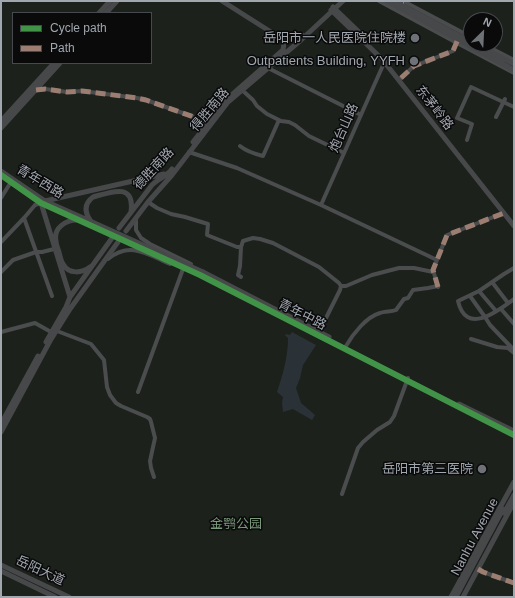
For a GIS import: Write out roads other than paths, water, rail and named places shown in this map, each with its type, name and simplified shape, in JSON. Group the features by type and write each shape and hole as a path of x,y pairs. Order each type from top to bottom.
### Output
{"main road":[{"path":"101,12 110,1"},
{"path":"107,12 117,1"},
{"path":"222,1 282,39"},
{"name":"得胜南路","path":"126,231 148,202 172,175 228,102 333,9 339,1"},
{"name":"得胜南路","path":"282,39 293,40 299,37 343,1"},
{"path":"387,1 457,41 514,70"},
{"path":"394,1 463,38"},
{"name":"东茅岭路","path":"333,9 401,78 514,221"},
{"name":"德胜南路","path":"119,228 152,185 169,173 226,100 283,50 284,42 282,39"},
{"path":"495,52 514,64"},
{"name":"东茅岭路","path":"385,61 514,226"},
{"path":"1,121 53,64"},
{"path":"1,128 59,64"},
{"name":"青年西路","path":"1,171 43,202 90,221"},
{"path":"70,297 54,249 43,202 169,173"},
{"name":"青年西路","path":"1,175 43,202 78,220"},
{"path":"90,221 86,214 85,208 88,202 93,197 106,193 122,191 129,195 132,201 131,212"},
{"path":"78,220 70,221 61,225 56,234 55,239 62,263 70,270 78,272 84,271 94,264"},
{"name":"青年中路","path":"78,220 202,274 514,435"},
{"name":"青年中路","path":"90,221 202,274 319,332 407,379 514,431"},
{"path":"1,432 54,332 70,297 112,238"},
{"path":"1,424 54,332 118,242"},
{"path":"451,597 514,482"},
{"name":"Nanhu Avenue","path":"457,597 514,488"},
{"name":"Nanhu Avenue","path":"457,597 514,495"},
{"path":"463,597 514,502"},
{"name":"岳阳大道","path":"1,565 69,597"},
{"name":"岳阳大道","path":"1,572 55,597"}],"street":[{"path":"379,1 457,41 514,73"},
{"path":"403,1 463,33"},
{"path":"401,78 414,66 453,50 457,41"},
{"path":"495,52 512,59 514,64"},
{"name":"炮台山路","path":"321,205 385,61"},
{"path":"268,68 361,115"},
{"path":"467,140 472,124 457,118 471,87 504,101 514,107"},
{"path":"36,90 67,92 82,91 137,98 208,122"},
{"path":"242,90 267,114 279,120 296,125 309,136 344,153"},
{"path":"496,117 504,101"},
{"path":"240,146 257,155 263,156 279,120"},
{"path":"189,152 237,168 321,205 437,260"},
{"path":"1,198 11,182"},
{"path":"1,242 35,205 43,202"},
{"path":"148,202 170,214 208,224 207,235 237,247 241,247"},
{"path":"346,346 360,327 370,317 379,313 396,310 404,299 408,298 413,290 438,286 433,270 448,235 504,213"},
{"path":"24,218 52,296"},
{"path":"136,218 136,230 145,242 182,259 202,274"},
{"path":"241,277 238,275 241,247 243,241 253,238 267,241 319,267 341,286"},
{"path":"1,272 13,260 36,252 54,249"},
{"path":"103,263 114,254 128,249 135,250 183,269 202,274"},
{"path":"341,286 346,286 372,275 399,268 414,268 433,272"},
{"path":"514,268 479,291 458,301 459,307 464,314 471,319 478,320 500,309 514,299"},
{"path":"138,392 183,269"},
{"path":"492,282 508,303"},
{"path":"319,332 338,296 341,286"},
{"path":"479,291 496,311"},
{"path":"470,296 490,325 512,348 514,348"},
{"path":"500,309 514,324"},
{"path":"1,332 35,323 54,332 91,344 104,360 107,387 112,399 121,406 150,419 155,438 150,461 150,468 154,477"},
{"path":"471,339 497,347 508,348 514,352"},
{"path":"342,494 358,448 377,430 390,422 394,416 407,379"},
{"path":"478,569 514,583"}],"place":[{"name":"岳阳市一人民医院住院楼","path":"415,38"},
{"name":"Outpatients Building, YYFH","path":"414,61"},
{"name":"岳阳市第三医院","path":"482,469"}],"park label":[{"name":"金鹗公园","path":"236,524"}]}
